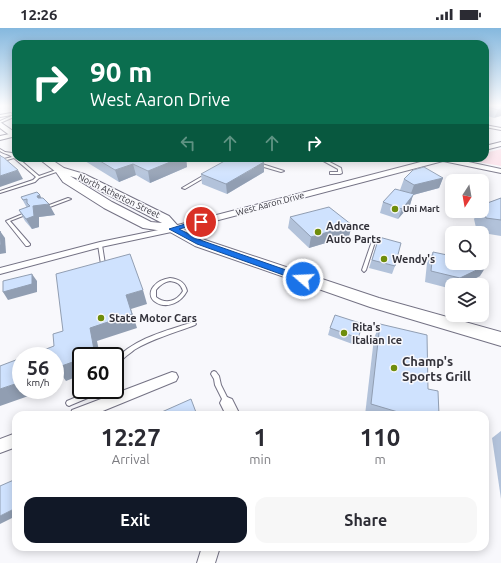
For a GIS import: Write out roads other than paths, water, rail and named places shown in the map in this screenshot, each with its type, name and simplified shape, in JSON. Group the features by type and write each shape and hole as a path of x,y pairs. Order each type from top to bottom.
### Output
{"main road":[{"name":"North Atherton Street","path":"49,162 60,170 80,176 165,219 173,229 200,243 370,301 501,339"}],"street":[{"path":"0,138 12,136"},
{"path":"489,147 501,144"},
{"path":"406,168 414,164 415,162"},
{"name":"West Aaron Drive","path":"0,271 100,245 173,229 428,162"},
{"path":"460,162 501,171"},
{"path":"472,162 487,168"},
{"path":"87,411 172,377"},
{"path":"0,446 12,442"},
{"path":"206,563 210,551"}],"lane":[{"path":"0,150 4,153 11,154"},
{"path":"0,161 12,158"},
{"path":"21,162 38,177"},
{"path":"253,162 282,171"},
{"path":"328,162 340,168 340,173 331,173"},
{"path":"0,192 34,181 38,177 60,170"},
{"path":"184,188 212,173"},
{"path":"46,207 69,199"},
{"path":"28,245 8,221 31,212"},
{"path":"364,270 373,242"},
{"path":"100,245 103,264"},
{"path":"173,280 180,282 184,286 184,294 176,301 167,303 156,300 152,295 153,290 161,282 173,280"},
{"path":"124,355 129,350 139,345 193,324"},
{"path":"214,374 230,409"},
{"path":"69,402 77,399"}],"place":[{"name":"Uni Mart","path":"395,209"},
{"name":"Advance Auto Parts","path":"318,232"},
{"name":"Wendy's","path":"384,259"},
{"name":"State Motor Cars","path":"101,318"},
{"name":"Rita's Italian Ice","path":"344,333"},
{"name":"Champ's Sports Grill","path":"394,368"}]}
